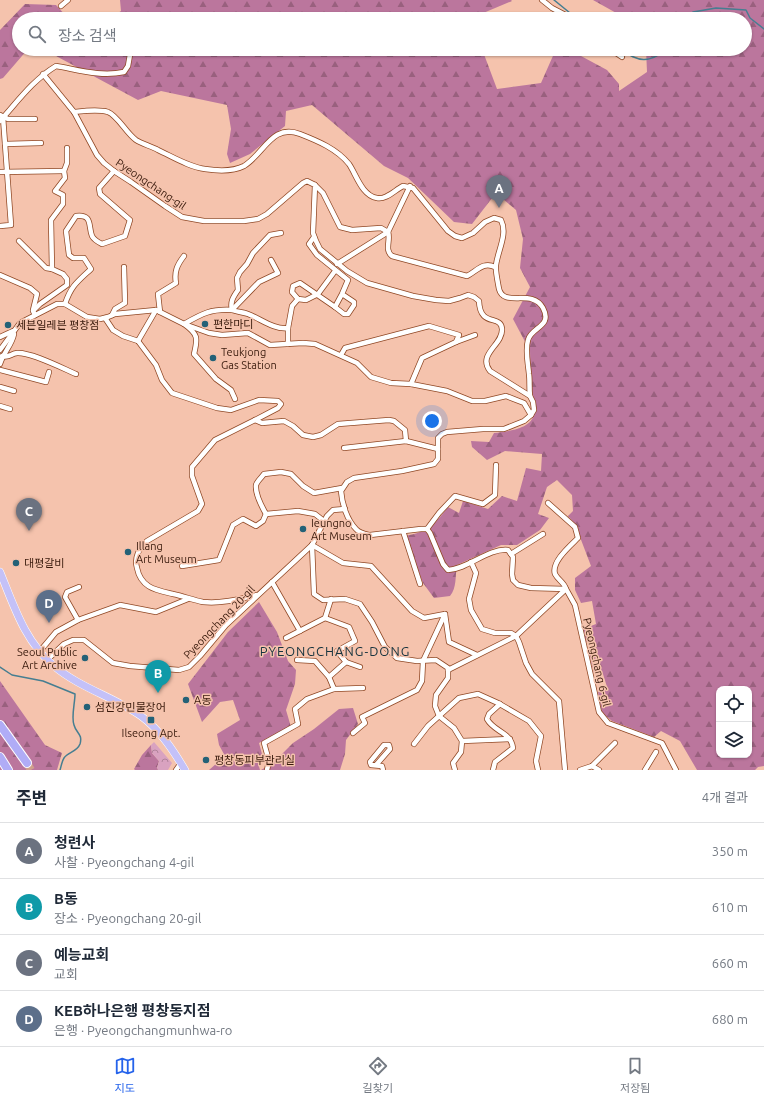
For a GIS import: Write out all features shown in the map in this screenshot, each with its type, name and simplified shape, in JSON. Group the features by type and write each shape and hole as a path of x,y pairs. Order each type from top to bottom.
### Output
{"highway":[{"path":"0,725 27,763"},
{"path":"0,757 8,770"}],"main road":[{"path":"0,572 21,624 31,640 47,660 70,678 143,718 166,740 185,770"}],"street":[{"path":"60,6 68,0"},
{"path":"542,0 560,12"},
{"path":"1,118 44,74 56,66 85,73 114,74 124,72 128,66 130,56"},
{"name":"Pyeongchang-gil","path":"44,74 74,112 97,155 114,171 182,217 204,222 244,221 258,219 267,214 303,183 307,181 314,185"},
{"path":"74,112 108,112 136,140 198,168 226,171 244,166 274,136 286,132 298,133 330,148 342,156 364,190 370,196 384,198 403,186 410,186 448,231 455,236 462,238 473,233 485,222 494,218 501,220 503,225 503,236 495,267 500,291 503,296 510,298 530,298 537,300 543,308 546,318 544,323 530,336 528,340 527,349 530,396 533,402 534,410 531,415 516,426 504,429 447,432 438,438 438,459 434,464 402,471 354,478 342,488 314,493 303,486 291,474 281,472 264,474 256,486 260,503 266,514 264,521 256,526 242,519 233,525 219,560 182,566"},
{"path":"1,118 35,119"},
{"path":"0,226 11,226 5,144 1,118"},
{"path":"5,144 41,143"},
{"path":"52,269 51,220 63,204 63,195 55,191 65,178 64,171 67,163 67,148"},
{"path":"0,172 64,171"},
{"path":"65,304 74,285 92,269 84,258 73,258 69,255 66,231 76,216 87,218 89,221 91,235 95,240 102,244 125,236 130,220 100,194 99,188 114,171"},
{"path":"314,185 323,193 340,228 352,230 381,228 388,232 390,237 388,248 389,254 392,256 467,276 482,266 489,264 495,267"},
{"path":"314,185 313,233 320,249 337,264 367,283 413,296 436,300 450,300 460,298 468,294 474,297 479,301 479,310 484,317 498,322 501,327 502,333 487,358 488,368 490,371 530,396"},
{"path":"337,264 388,232 410,186"},
{"path":"232,310 232,298 238,290 237,278 240,272 247,264 253,253 270,235 282,233"},
{"path":"314,237 309,244 317,255 348,280 335,307"},
{"path":"19,241 46,268 63,274 67,279 67,285 40,304 34,313"},
{"path":"138,341 158,311 158,294 176,283 174,277 176,267 184,256"},
{"path":"232,310 259,282 278,273 271,260"},
{"path":"111,316 115,309 125,303 124,267"},
{"path":"335,271 318,294 306,300 298,299 292,292 293,286 300,283 318,294 344,314 348,314 354,305 354,302 342,294"},
{"path":"0,275 30,288 37,294 34,313"},
{"path":"288,344 288,328 292,306 298,299"},
{"path":"0,350 20,323 34,313 57,304 65,304 87,317 100,319 122,313 158,311 194,330 197,340 194,354 216,379 231,390 235,399"},
{"path":"184,324 199,315 217,309 232,310 248,314 266,323 282,328 288,328"},
{"path":"106,318 113,330 123,336 138,341 156,365 162,380 172,393 217,408 231,410 259,400 278,401 281,404 278,408 215,440 192,467 192,476 202,504 198,511 146,541 141,546 138,553 136,565 138,575 148,586 156,590 204,602 241,599 257,595"},
{"path":"184,324 209,333 222,335 248,333 270,345 315,344 357,363 371,377 391,383 411,384 447,391 472,401 485,401 506,396 524,403 531,415"},
{"path":"342,355 345,348 429,326 459,335 456,342"},
{"path":"0,337 15,330"},
{"path":"0,364 2,356 8,349 13,338 15,330"},
{"path":"411,384 422,358 475,335"},
{"path":"2,356 8,357 16,353 36,357 76,374"},
{"path":"0,370 46,382 49,372"},
{"path":"0,387 14,391"},
{"path":"0,406 10,409"},
{"path":"255,420 262,423 284,421 293,426 303,435 313,437 321,435 338,424 389,420 394,421 405,430 406,441"},
{"path":"344,448 406,441 438,449"},
{"path":"342,488 341,498 345,509 356,530 363,534 370,535 427,529 439,513 455,496 483,504 495,495 496,465"},
{"name":"Pyeongchang 6-gil","path":"548,503 575,527 578,538 556,563 554,572 559,580 564,584 575,605 599,712 608,724 662,744 676,770"},
{"name":"Pyeongchang 20-gil","path":"47,660 64,644 73,640 84,640 113,663 179,670 189,667 226,625 312,545 327,516 333,510 345,509"},
{"path":"266,514 298,510 315,514 324,521"},
{"path":"427,529 443,564 448,570 454,570 485,556 508,550 511,554 513,564 513,580 518,585 531,588 566,589"},
{"path":"403,531 420,584"},
{"path":"511,554 543,534"},
{"path":"312,545 314,594 323,600 345,599 360,604 372,622 385,647 397,658 423,661 436,660 448,668 448,678 436,696 435,706 439,716 454,728 462,741 460,752 452,763 455,770"},
{"path":"312,545 343,563 371,566 412,610 424,618 445,614"},
{"path":"471,562 476,573 468,599 470,610 482,629 495,633 511,633 516,636 520,642 526,663 532,674 560,701 565,770"},
{"path":"272,582 300,631"},
{"path":"78,620 65,597 67,592 79,587"},
{"path":"448,670 516,636 566,589"},
{"path":"40,651 56,632 78,620 120,606 156,612 188,598"},
{"path":"326,618 331,599"},
{"path":"445,614 449,642 477,655"},
{"path":"353,733 365,723 362,717 417,690 422,681 423,661 445,614"},
{"path":"286,638 326,618 349,627 355,641 336,652 346,662 360,667"},
{"path":"297,660 315,661 329,677 334,689"},
{"path":"329,677 346,662"},
{"path":"267,770 269,761 264,743 298,724 295,709 307,699 334,689 363,688"},
{"path":"414,744 428,726 459,698 478,694 500,704 529,721 541,736 536,761 538,770"},
{"path":"494,770 495,762 513,748 512,742 508,736 490,724 487,719 489,714 500,704"},
{"path":"462,741 510,739"},
{"path":"580,770 592,766 615,743"},
{"path":"376,766 390,750 389,745 384,745 370,762 371,765 376,766 382,766 383,770"},
{"path":"645,770 656,752"},
{"path":"176,770 181,763"},
{"path":"592,766 599,770"}],"green space":[{"path":"120,0 512,1 486,12 120,12 121,11"},
{"path":"593,0 764,0 764,766 758,767 755,770 697,770 680,741 661,731 654,737 612,721 602,713 598,692 607,687 603,674 594,673 588,650 597,647 594,639 586,642 583,629 596,624 592,601 581,603 575,590 575,578 591,566 575,524 568,516 573,511 572,495 557,480 547,487 538,514 549,518 540,530 517,545 501,545 457,565 455,586 450,596 434,598 423,583 405,536 426,530 448,507 459,513 463,501 488,509 502,496 517,501 526,468 541,471 542,454 505,451 487,460 472,447 471,441 489,442 494,433 521,428 527,425 534,415 534,402 531,397 530,351 513,319 530,287 520,268 523,239 516,210 496,193 472,224 454,222 408,178 384,166 312,105 286,111 285,126 250,154 230,163 227,154 231,129 227,105 161,91 138,100 56,56 485,56 497,89 541,83 553,56 581,56 607,70 619,84 619,91 647,72 646,56 752,56 752,12 614,12"},
{"path":"25,4 56,5 62,12 17,12"},
{"path":"12,18 12,56 22,56 3,78 0,79 0,30"},
{"path":"259,602 277,632 288,661 296,670 295,684 286,710 291,727 259,743 262,754 257,760 260,770 209,770 225,756 219,745 217,734 240,720 233,700 220,702 202,722 188,684 228,632"},
{"path":"0,681 45,745 62,753 57,770 0,770"},
{"path":"353,708 358,724 346,740 345,754 340,770 261,770 273,763 293,743 314,729 339,709"},
{"path":"154,742 172,763 168,770 158,770 157,768 159,761 152,753 151,745"},
{"path":"151,745 152,753 159,761 157,768 158,770 135,770 134,769 142,755"}],"waterway":[{"path":"554,0 569,12"},
{"path":"693,12 716,8 746,10 747,12"},
{"path":"752,20 764,29"},
{"path":"632,56 643,60 656,56"},
{"path":"0,667 12,675 43,681 75,694 73,722 81,741 79,747 64,758 60,770"}],"tunnel":[{"path":"27,763 31,770"}],"place":[{"name":"청련사","path":"499,208"},
{"name":"편한마디","path":"205,324"},
{"name":"세븐일레븐 평창점","path":"8,325"},
{"name":"Teukjong Gas Station","path":"213,358"},
{"name":"Ieungno Art Museum","path":"303,529"},
{"name":"예능교회","path":"29,531"},
{"name":"Illang Art Museum","path":"128,552"},
{"name":"대평갈비","path":"16,563"},
{"name":"KEB하나은행 평창동지점","path":"49,623"},
{"name":"Seoul Public Art Archive","path":"85,658"},
{"name":"B동","path":"158,693"},
{"name":"A동","path":"186,700"},
{"name":"섬진강민물장어","path":"87,707"},
{"name":"Ilseong Apt.","path":"151,720"},
{"name":"평창동피부관리실","path":"206,760"}],"district":[{"name":"PYEONGCHANG-DONG","path":"335,651"}]}
